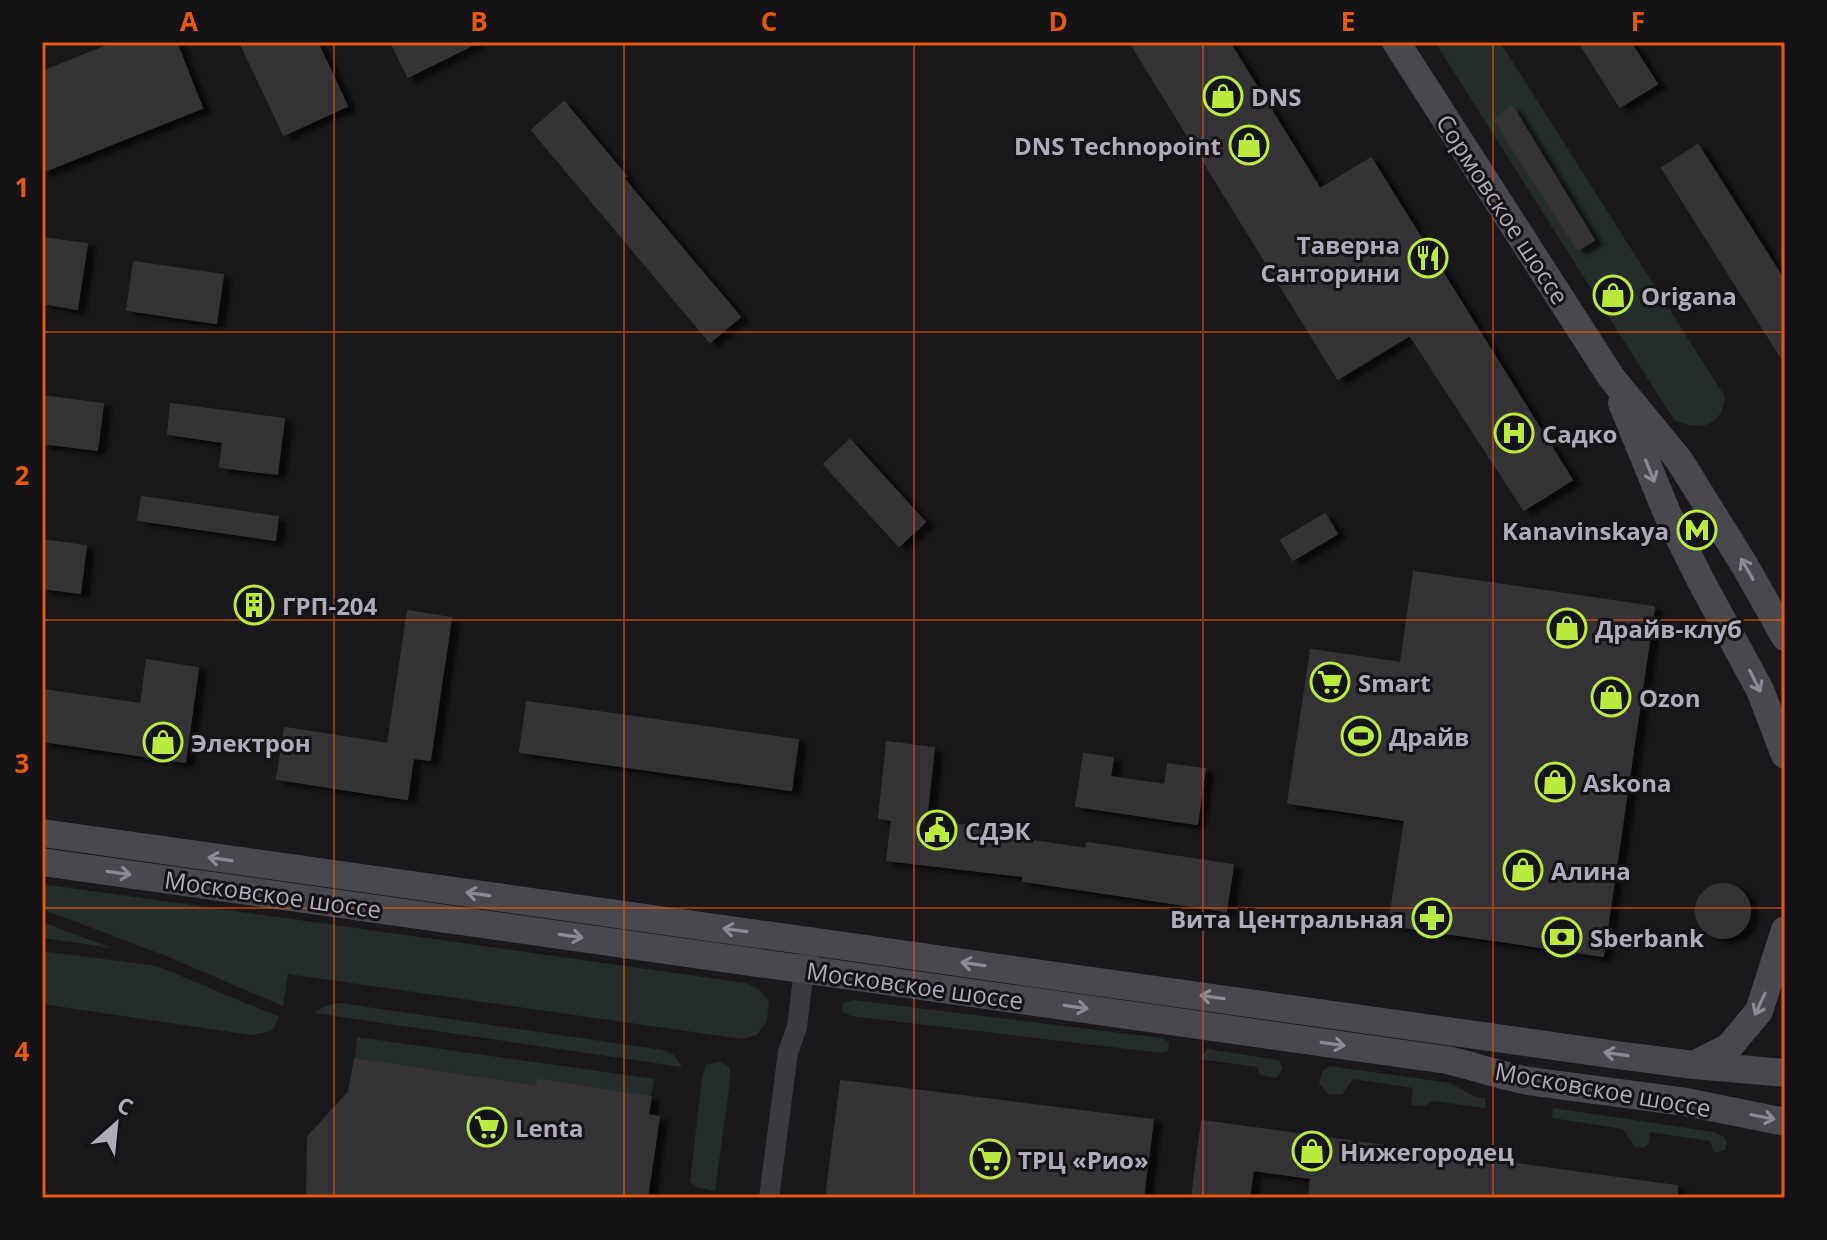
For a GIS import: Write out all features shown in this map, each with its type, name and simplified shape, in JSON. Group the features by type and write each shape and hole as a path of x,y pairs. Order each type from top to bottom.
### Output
{"main road":[{"name":"Сормовское шоссе","path":"1396,42 1611,377 1679,460 1785,637"},
{"name":"Сормовское шоссе","path":"1611,377 1667,513 1760,690 1785,755"},
{"name":"Московское шоссе","path":"42,833 1694,1065 1785,1073"},
{"name":"Московское шоссе","path":"42,862 1447,1060 1507,1077 1686,1102 1785,1122"},
{"path":"1694,1065 1729,1047 1759,1011 1785,930"}],"street":[{"path":"769,1198 788,1052 797,1027 804,969 813,941"}],"shaded area":[{"path":"1435,42 1500,42 1725,397 1714,421 1700,426 1674,420"},
{"path":"42,884 746,983 759,990 769,1001 767,1020 757,1035 742,1039 288,974 283,1006 166,956 42,909"},
{"path":"42,922 112,948 42,938"},
{"path":"42,951 157,966 279,1017 272,1031 251,1035 42,1004"},
{"path":"853,1000 1162,1038 1169,1042 1168,1050 1162,1053 851,1016 842,1011 843,1003"},
{"path":"340,1003 663,1050 674,1055 682,1067 314,1013 324,1006"},
{"path":"357,1037 654,1079 651,1097 538,1080 537,1087 355,1059"},
{"path":"1207,1049 1279,1060 1283,1069 1276,1078 1260,1075 1257,1067 1200,1059"},
{"path":"719,1061 730,1068 730,1081 715,1191 699,1188 690,1182 702,1077 706,1065"},
{"path":"1330,1066 1450,1083 1476,1097 1485,1098 1485,1108 1432,1101 1425,1106 1411,1105 1413,1088 1353,1079 1342,1095 1328,1094 1319,1083 1323,1071"},
{"path":"1553,1108 1714,1132 1724,1137 1727,1144 1725,1150 1714,1153 1710,1141 1650,1132 1649,1143 1644,1148 1634,1146 1623,1129 1552,1118"}],"building":[{"path":"117,42 176,42 202,108 42,172 42,72"},
{"path":"240,42 317,42 347,106 284,135"},
{"path":"391,42 478,42 408,77"},
{"path":"1130,42 1229,42 1320,189 1371,158 1572,480 1524,510 1410,335 1338,379"},
{"path":"1579,42 1630,42 1657,84 1620,107"},
{"path":"564,102 626,176 623,178 740,317 710,342 532,130"},
{"path":"1512,106 1594,240 1578,250 1495,120"},
{"path":"1698,145 1785,282 1785,363 1662,168"},
{"path":"42,238 87,244 77,309 42,303"},
{"path":"134,262 223,275 216,323 127,310"},
{"path":"42,396 103,404 97,450 42,443"},
{"path":"171,404 284,419 277,474 220,467 223,442 168,434"},
{"path":"850,440 925,522 899,546 824,464"},
{"path":"142,497 278,517 275,540 138,520"},
{"path":"1325,514 1337,534 1293,560 1281,540"},
{"path":"42,540 86,546 80,593 42,588"},
{"path":"1414,572 1654,607 1603,956 1389,925 1405,820 1288,803 1311,650 1401,663"},
{"path":"408,611 451,618 430,760 413,758 407,799 277,779 285,728 388,744"},
{"path":"147,660 198,668 185,762 42,741 42,690 141,704"},
{"path":"527,702 798,740 791,790 520,752"},
{"path":"887,742 934,748 926,821 1015,831 1014,838 1086,849 1087,843 1233,865 1226,911 1023,881 1023,876 887,860 892,820 879,818"},
{"path":"1084,754 1113,758 1110,777 1165,785 1168,764 1205,769 1197,824 1076,806"},
{"path":"1723,884 1742,892 1750,911 1742,930 1723,938 1704,930 1696,911 1704,892"},
{"name":"Lenta","path":"355,1059 537,1087 538,1080 651,1097 648,1115 659,1117 647,1198 307,1198 308,1137 349,1092"},
{"name":"ТРЦ «Рио»","path":"841,1081 1153,1120 1143,1198 826,1198"},
{"name":"Нижегородец","path":"1202,1121 1677,1186 1677,1198 1309,1198 1311,1178 1253,1170 1249,1198 1192,1198"}],"place":[{"name":"DNS","path":"1223,96"},
{"name":"DNS Technopoint","path":"1249,145"},
{"name":"Таверна Санторини","path":"1428,258"},
{"name":"Origana","path":"1613,295"},
{"name":"Садко","path":"1514,433"},
{"name":"Kanavinskaya","path":"1697,530"},
{"name":"ГРП-204","path":"254,605"},
{"name":"Драйв-клуб","path":"1567,628"},
{"name":"Smart","path":"1330,682"},
{"name":"Ozon","path":"1611,697"},
{"name":"Драйв","path":"1361,736"},
{"name":"Электрон","path":"163,742"},
{"name":"Askona","path":"1555,782"},
{"name":"СДЭК","path":"937,830"},
{"name":"Алина","path":"1523,870"},
{"name":"Вита Центральная","path":"1432,918"},
{"name":"Sberbank","path":"1562,937"},
{"name":"Lenta","path":"487,1127"},
{"name":"Нижегородец","path":"1312,1151"},
{"name":"ТРЦ «Рио»","path":"990,1159"}]}
